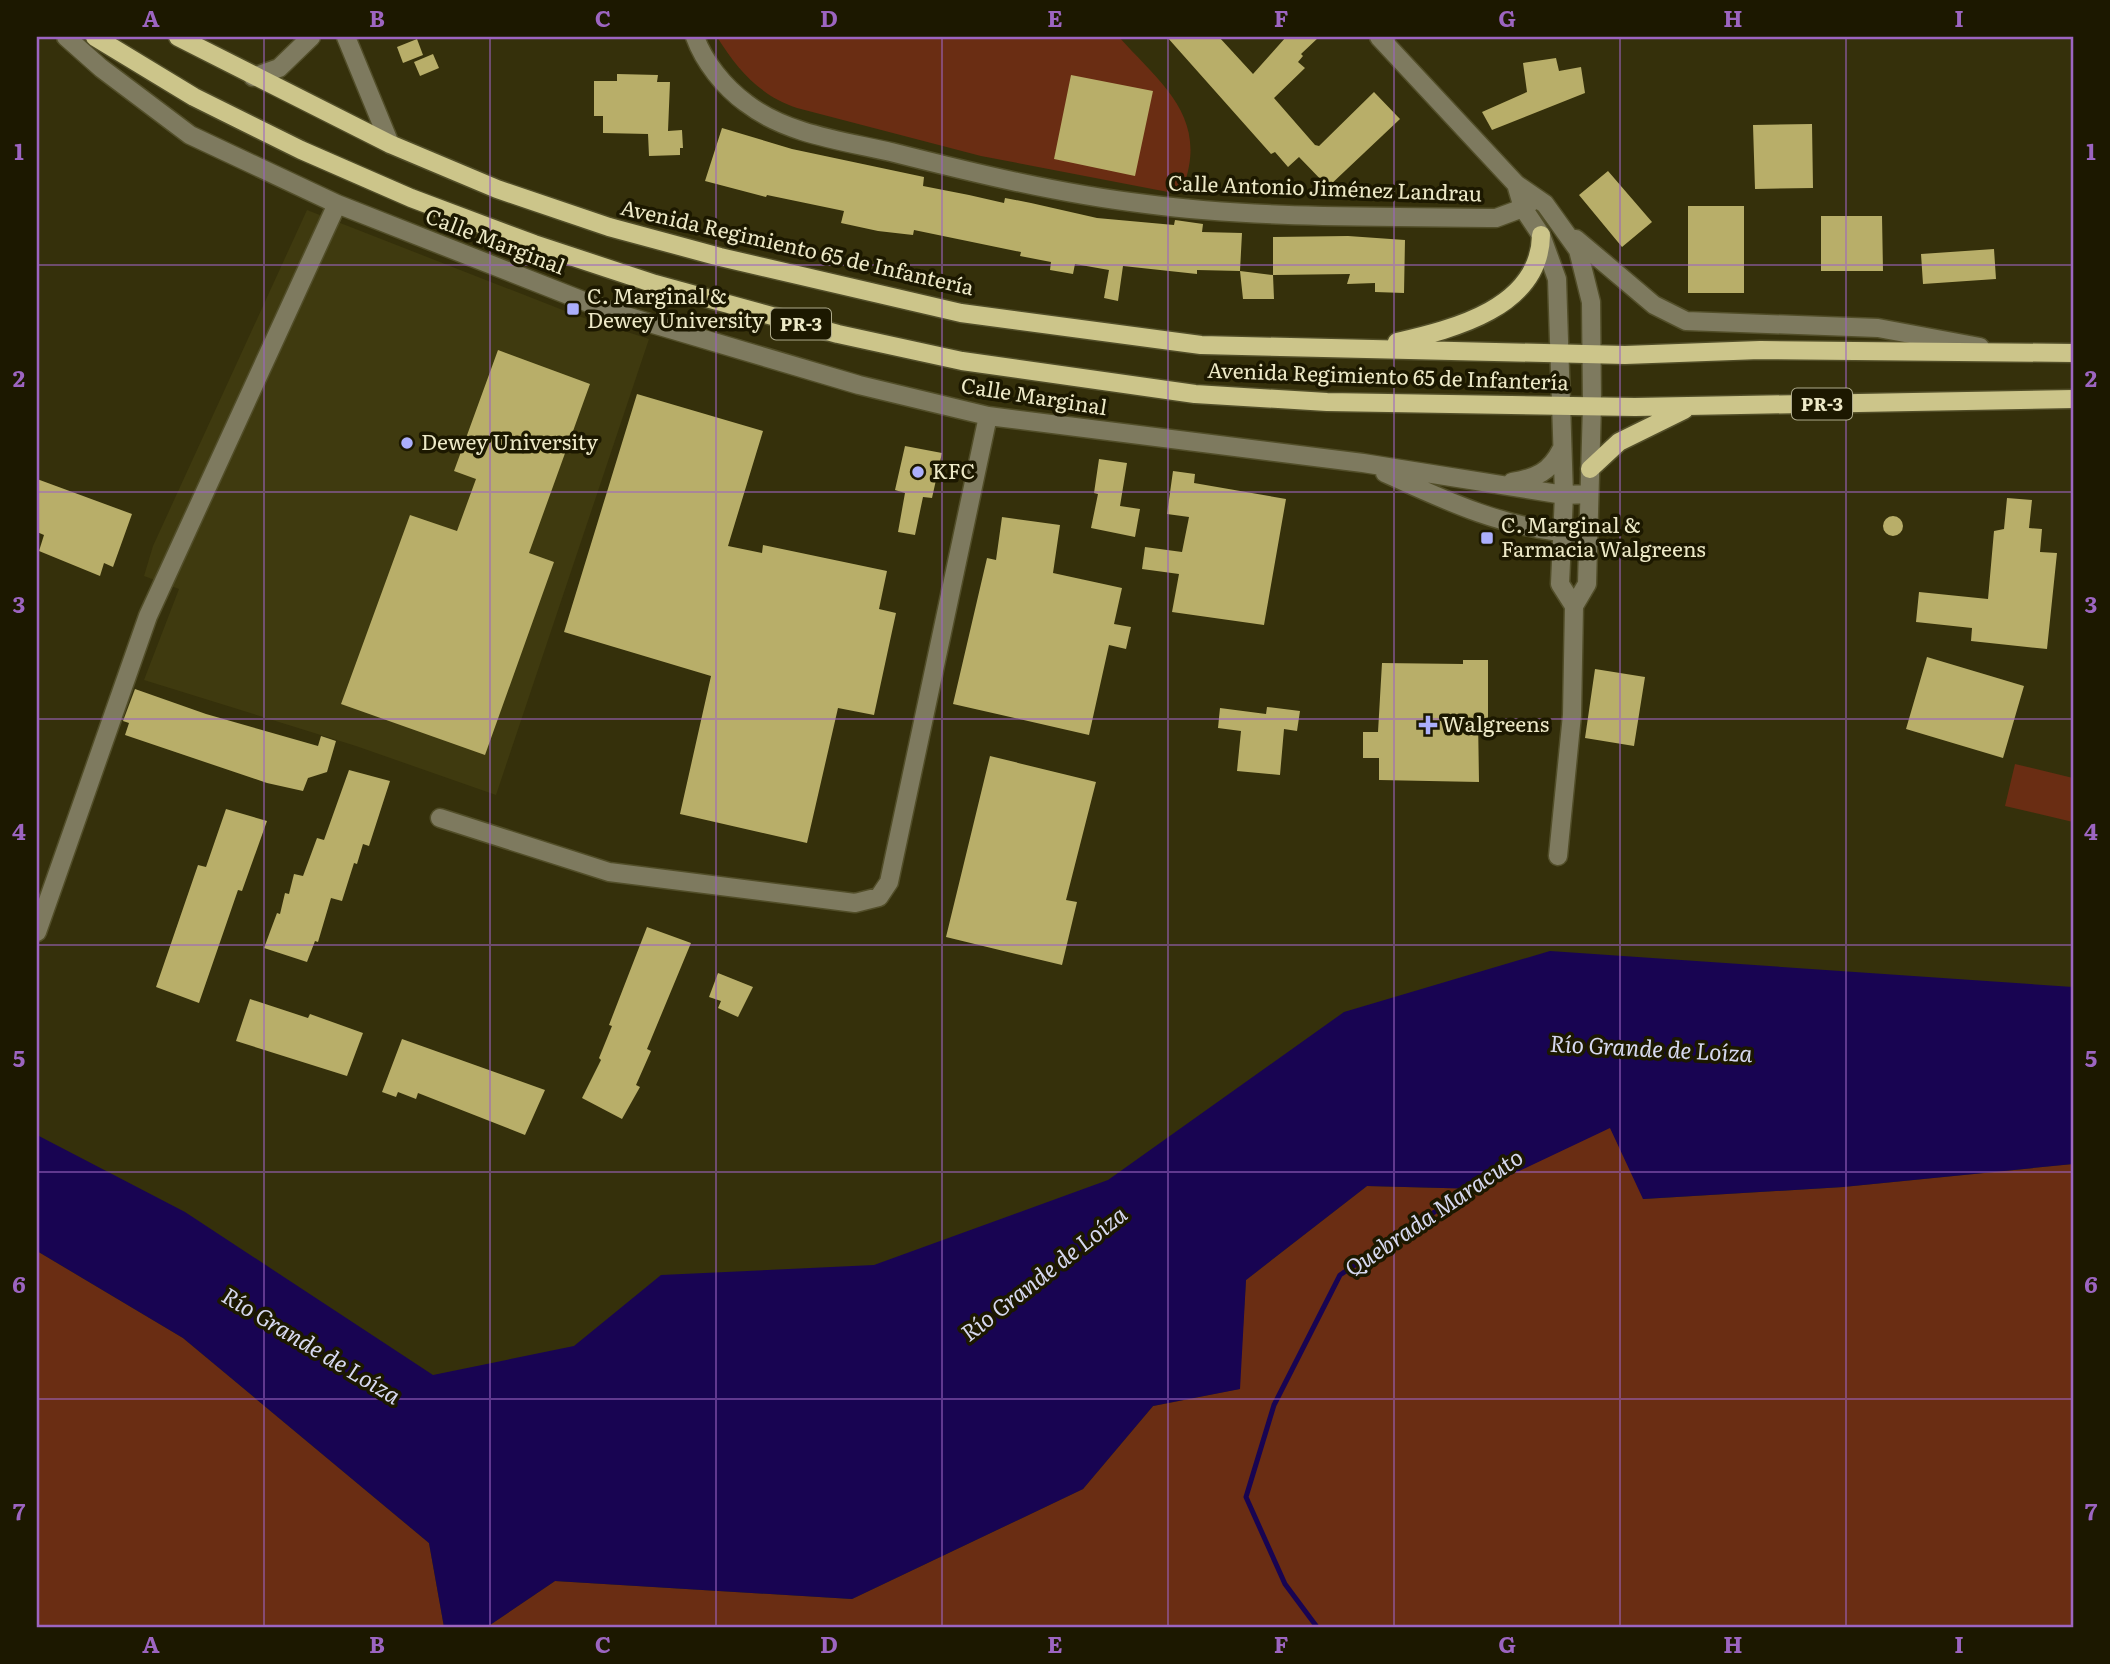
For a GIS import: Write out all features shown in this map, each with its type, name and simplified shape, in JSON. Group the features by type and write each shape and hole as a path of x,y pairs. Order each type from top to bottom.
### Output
{"main road":[{"name":"Avenida Regimiento 65 de Infantería","path":"95,37 194,97 301,150 411,198 534,244 655,284 838,334 962,361 1195,394 1327,402 1693,406 2073,399"},
{"name":"Avenida Regimiento 65 de Infantería","path":"178,37 390,144 497,189 609,227 745,263 961,313 1201,345 1591,354 1760,350 2073,353"},
{"path":"1373,348 1470,321 1508,300 1528,278 1541,249 1541,235"},
{"path":"1590,469 1619,442 1658,420 1693,406"}],"street":[{"name":"Calle Marginal","path":"66,37 101,68 190,135 337,204 608,311 859,385 988,416 1363,463 1564,495 1589,494"},
{"path":"253,77 279,68 311,37"},
{"path":"346,37 390,144"},
{"name":"Calle Antonio Jiménez Landrau","path":"695,37 719,78 746,103 775,120 803,131 961,170 1144,204 1226,212 1496,218 1529,203"},
{"path":"1379,37 1516,184 1529,203 1557,279 1564,495 1560,584 1574,606"},
{"path":"1529,203 1567,231 1654,305 1686,321 1878,328 2011,353"},
{"path":"37,932 148,616 337,204"},
{"path":"1559,856 1572,715 1574,606 1587,584 1592,405 1591,302 1578,250 1567,231"},
{"path":"440,818 609,872 855,902 879,897 889,882 988,416"},
{"path":"1497,484 1530,479 1552,468 1562,447"},
{"name":"Calle Marginal","path":"1363,463 1448,502 1524,528 1588,534"}],"shaded area":[{"path":"717,37 1119,37 1164,86 1185,120 1190,139 1190,161 1184,185 1168,192 981,156 797,108 761,89 733,60"},
{"name":"Dewey University","path":"307,210 578,316 649,339 496,795 356,746 144,680 179,589 144,576 153,546"},
{"path":"2015,764 2073,778 2073,822 2005,806"},
{"path":"1610,1127 1644,1199 1843,1187 2073,1164 2073,1627 487,1627 555,1581 852,1599 1083,1489 1153,1406 1239,1389 1246,1280 1367,1186 1481,1189"},
{"path":"37,1251 183,1338 429,1543 444,1627 37,1627"}],"water":[{"name":"Río Grande de Loíza","path":"1550,951 2073,987 2073,1164 1843,1187 1643,1199 1610,1128 1481,1189 1367,1186 1246,1280 1240,1389 1153,1406 1083,1489 852,1599 555,1581 487,1627 444,1627 429,1543 183,1338 37,1251 37,1135 185,1212 433,1375 574,1346 661,1275 874,1265 1108,1180 1344,1012"}],"building":[{"path":"1167,37 1219,37 1253,74 1286,37 1319,37 1301,54 1303,56 1298,62 1305,68 1274,98 1315,145 1319,146 1374,92 1400,119 1328,187 1299,157 1288,167 1275,152 1271,154"},
{"path":"417,39 423,55 403,63 397,47"},
{"path":"433,54 439,68 420,76 414,62"},
{"path":"1556,58 1559,71 1581,67 1585,93 1492,130 1482,112 1527,92 1523,63"},
{"path":"617,74 658,75 657,82 670,82 668,131 682,130 683,148 680,148 680,155 649,156 648,134 603,133 603,116 594,116 594,81 617,81"},
{"path":"1071,75 1153,91 1135,176 1054,159"},
{"path":"1812,124 1813,188 1755,189 1753,125"},
{"path":"722,128 792,149 924,177 923,186 1004,203 1005,198 1097,218 1174,225 1175,220 1203,224 1202,232 1242,233 1240,271 1197,270 1197,274 1123,266 1118,301 1104,298 1109,270 1075,264 1073,274 1050,270 1051,262 1020,256 1021,252 914,230 913,235 841,223 844,211 767,195 766,197 705,181"},
{"path":"1608,171 1652,222 1622,247 1579,195"},
{"path":"1688,206 1744,206 1744,293 1688,293"},
{"path":"1821,216 1882,216 1883,271 1821,271"},
{"path":"1348,236 1405,240 1404,293 1375,292 1375,283 1347,284 1350,274 1273,275 1273,237"},
{"path":"1994,249 1996,279 1923,284 1921,254"},
{"path":"1240,271 1273,275 1274,299 1243,299"},
{"path":"498,350 590,384 529,553 554,562 485,755 341,704 410,515 457,531 476,479 454,471"},
{"path":"637,394 763,431 728,546 762,553 763,545 887,571 879,609 896,613 874,715 838,708 807,843 680,814 711,676 564,632"},
{"name":"KFC","path":"905,446 942,453 932,498 923,497 915,535 898,532 905,493 895,490"},
{"path":"1099,459 1127,463 1120,506 1140,509 1135,537 1091,528 1098,494 1094,493"},
{"path":"1173,471 1195,474 1194,483 1286,499 1264,625 1172,612 1179,574 1142,569 1145,547 1182,552 1189,517 1167,514"},
{"path":"37,479 132,514 113,567 104,563 100,576 39,551 44,535 37,532"},
{"path":"2007,498 2032,500 2029,528 2042,529 2040,552 2057,553 2047,649 1971,641 1972,628 1916,622 1919,592 1988,599 1994,531 2004,529"},
{"path":"1893,516 1900,519 1903,526 1900,533 1893,536 1886,533 1883,526 1886,519"},
{"path":"1002,517 1060,525 1053,573 1122,588 1114,624 1131,627 1126,649 1109,645 1089,735 953,704 987,558 996,560"},
{"path":"1927,657 2024,686 2003,758 1906,729"},
{"name":"Walgreens","path":"1463,660 1488,660 1488,718 1478,718 1479,782 1379,780 1379,758 1363,758 1363,732 1378,732 1382,663 1463,664"},
{"path":"1595,669 1645,677 1634,746 1585,738"},
{"path":"135,689 206,714 318,746 321,736 336,741 327,772 308,778 303,791 267,783 125,735 129,723 123,721"},
{"path":"1267,707 1300,711 1297,731 1284,729 1280,775 1237,771 1241,731 1218,728 1220,708 1266,714"},
{"path":"990,756 1096,782 1066,900 1077,902 1062,965 946,937"},
{"path":"349,770 390,781 369,846 363,844 342,901 331,898 318,942 315,941 307,962 264,948 277,913 280,914 285,893 289,894 294,874 303,876 317,838 324,840"},
{"path":"226,809 267,821 242,891 238,890 199,1003 156,987 198,865 206,867"},
{"path":"647,927 691,943 647,1049 651,1051 636,1085 640,1087 622,1119 582,1098 601,1060 599,1058 612,1026 609,1025"},
{"path":"718,973 753,987 738,1017 718,1008 721,1001 709,997"},
{"path":"250,999 308,1018 310,1014 363,1033 347,1076 236,1041"},
{"path":"402,1039 545,1090 525,1135 418,1093 416,1099 398,1092 396,1097 382,1092"}],"waterway":[{"name":"Quebrada Maracuto","path":"1317,1627 1285,1584 1246,1497 1274,1405 1340,1275 1475,1185"}],"place":[{"name":"C. Marginal & Dewey University","path":"573,309"},
{"name":"Dewey University","path":"407,443"},
{"name":"KFC","path":"918,472"},
{"name":"C. Marginal & Farmacia Walgreens","path":"1487,538"},
{"name":"Walgreens","path":"1428,725"}]}
